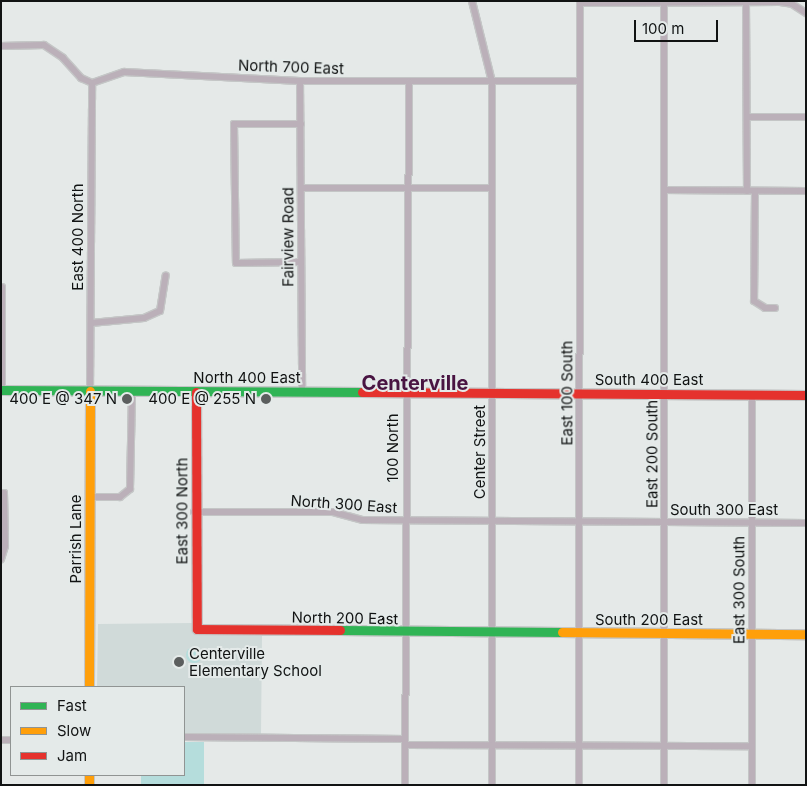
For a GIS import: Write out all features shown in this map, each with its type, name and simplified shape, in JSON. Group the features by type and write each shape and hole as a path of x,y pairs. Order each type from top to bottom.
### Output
{"street":[{"name":"Center Street","path":"472,1 492,82 492,785"},
{"path":"580,2 780,2 806,13"},
{"name":"East 100 South","path":"579,785 580,2"},
{"path":"746,2 747,191"},
{"name":"East 200 South","path":"664,3 664,785"},
{"path":"1,46 35,44 49,48 81,78 92,83"},
{"name":"North 700 East","path":"92,83 124,72 300,81 580,81"},
{"name":"Fairview Road","path":"300,81 302,392"},
{"name":"100 North","path":"405,785 405,520 409,82"},
{"name":"East 400 North","path":"90,391 92,83"},
{"path":"747,117 806,117"},
{"path":"300,124 234,124 236,263 301,262"},
{"path":"301,188 492,188"},
{"path":"664,190 806,191"},
{"path":"755,191 754,301 765,308 775,308"},
{"path":"90,323 144,318 160,311 166,275"},
{"path":"2,287 2,390"},
{"name":"North 400 East","path":"2,390 492,393"},
{"name":"Parrish Lane","path":"89,686 90,391"},
{"path":"90,497 127,494 130,484 132,391"},
{"name":"East 300 North","path":"196,392 194,512 197,629"},
{"name":"South 400 East","path":"492,393 806,395"},
{"name":"East 300 South","path":"752,394 752,785"},
{"path":"1,559 5,546 3,493"},
{"name":"North 300 East","path":"194,512 333,512 363,520 492,522"},
{"name":"South 300 East","path":"492,522 806,523"},
{"name":"North 200 East","path":"197,629 492,633"},
{"name":"South 200 East","path":"492,633 806,634"},
{"path":"185,737 492,744 752,746"}],"shaded area":[{"name":"Centerville Elementary School","path":"192,623 200,635 262,636 261,734 185,733 185,686 97,686 98,624"},
{"path":"194,647 200,649 202,655 200,661 194,663 188,661 186,655 188,649"},
{"path":"185,742 204,742 204,785 141,785 141,776 185,776"}],"traffic: fast":[{"path":"1,390 362,392"},
{"path":"340,630 562,632"}],"traffic: slow":[{"path":"89,686 90,391"},
{"path":"562,632 806,634"},
{"path":"89,776 89,785"}],"traffic: jam":[{"path":"196,392 197,629 340,630"},
{"path":"362,392 806,395"}],"place":[{"name":"400 E @ 347 N","path":"127,399"},
{"name":"400 E @ 255 N","path":"266,399"},
{"name":"Centerville Elementary School","path":"179,662"}],"district":[{"name":"Centerville","path":"415,383"}]}
